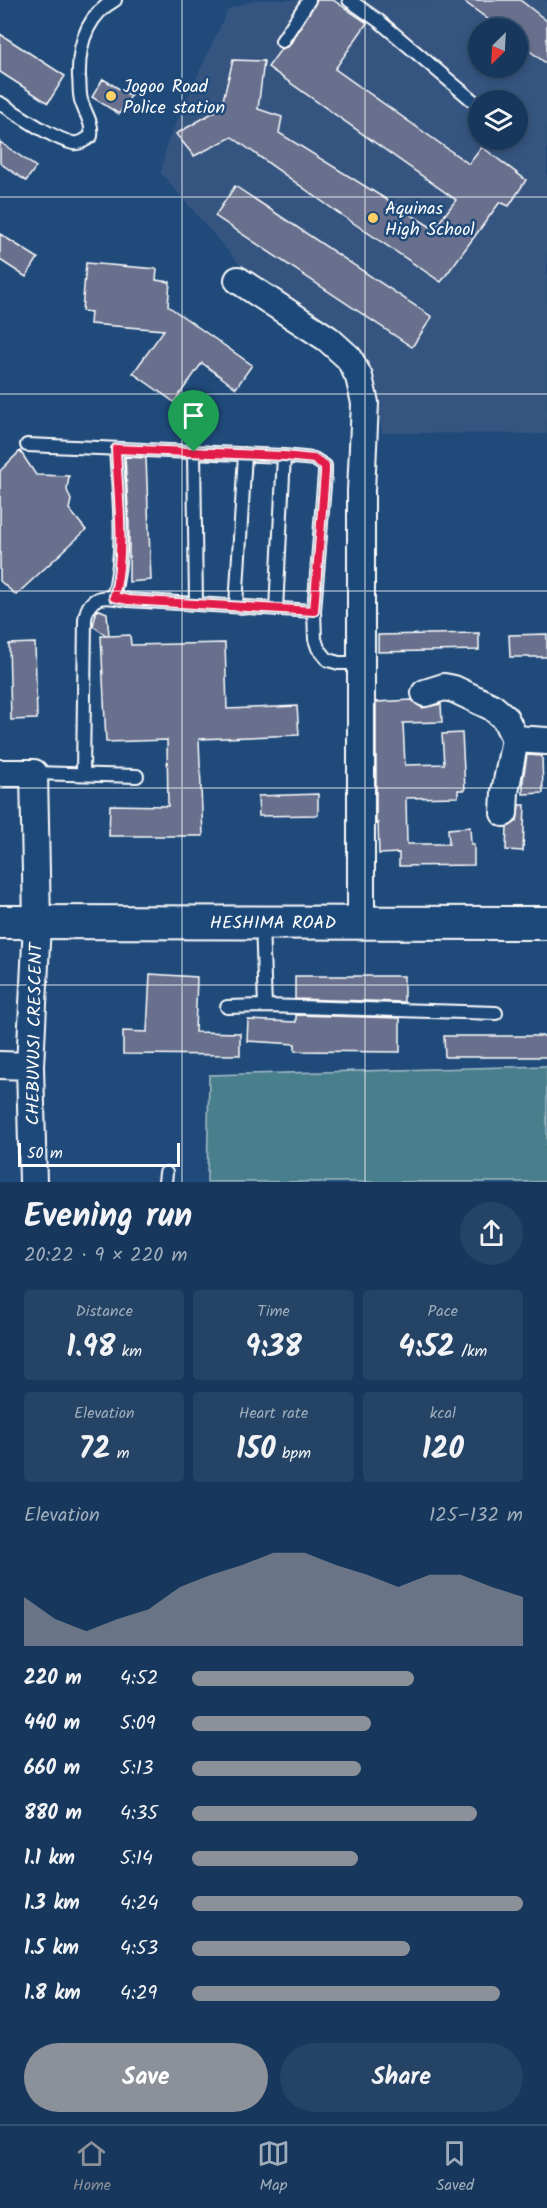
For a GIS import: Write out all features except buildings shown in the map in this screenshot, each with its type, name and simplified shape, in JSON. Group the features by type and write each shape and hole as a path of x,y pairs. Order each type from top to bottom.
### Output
{"street":[{"path":"238,280 328,339 349,358 359,377 365,403 361,491 361,924"},
{"path":"425,693 444,687 492,707 505,718 515,739 505,792 504,813"},
{"path":"515,739 547,741"},
{"path":"0,772 34,773"},
{"name":"CHEBUVUSI CRESCENT","path":"33,1182 30,1066 37,923 34,773"},
{"name":"HESHIMA ROAD","path":"0,922 547,923"},
{"path":"0,1065 30,1066"}],"lane":[{"path":"0,103 42,129 74,143 91,136 92,126 80,99 80,45 89,24 105,5 115,0"},
{"path":"282,41 309,0"},
{"path":"349,0 388,28 468,96"},
{"path":"27,445 284,456 314,459 322,463 325,469 314,611 315,639 324,657 333,662 361,663"},
{"path":"114,597 120,572 121,548 116,449"},
{"path":"194,452 196,604"},
{"path":"237,606 244,454"},
{"path":"276,609 284,456"},
{"path":"83,774 86,616 90,605 96,599 114,597 128,600 314,611"},
{"path":"34,773 137,776"},
{"path":"262,922 265,1006"},
{"path":"227,1007 265,1006 496,1013"}],"shaded area":[{"name":"Aquinas High School","path":"256,0 547,0 547,434 382,433 372,374 359,347 238,263 161,173 167,143 228,9"}],"green space":[{"path":"547,1066 547,1182 207,1182 209,1075"}],"place":[{"name":"Jogoo Road Police station","path":"111,96"},
{"name":"Aquinas High School","path":"373,218"}],"route":[{"path":"116,449 194,452 314,459 325,466 314,611 128,600 114,597 120,572 121,548 116,449"}]}
